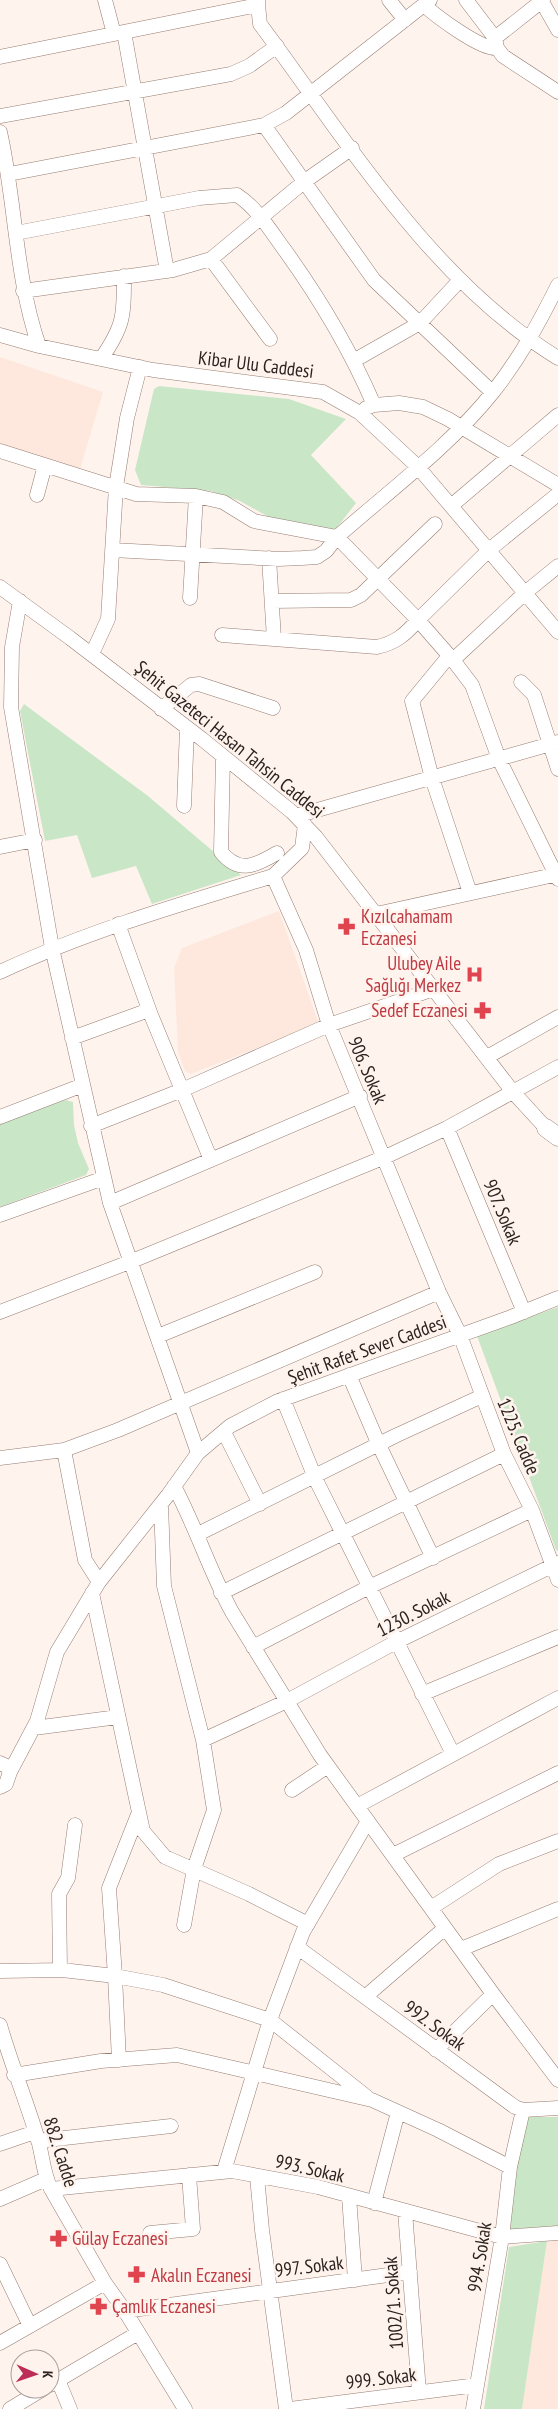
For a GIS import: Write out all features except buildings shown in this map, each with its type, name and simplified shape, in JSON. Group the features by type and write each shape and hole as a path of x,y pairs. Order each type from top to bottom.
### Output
{"street":[{"path":"104,0 119,33 135,93 166,271"},
{"path":"389,0 405,20"},
{"path":"466,0 510,62 558,92"},
{"path":"9,174 264,126 286,113 427,2 478,43 491,48 542,0 558,30"},
{"path":"0,57 258,2 260,24 418,233 460,280 530,340 558,358"},
{"path":"0,116 135,93 231,74 249,66 277,46"},
{"path":"264,126 374,280 492,392"},
{"path":"0,132 9,174 23,291 40,346"},
{"path":"23,291 166,271 210,259 305,181 352,148"},
{"path":"16,233 199,198 237,195 262,218 316,294 355,360 374,405"},
{"path":"210,259 270,339"},
{"path":"101,359 117,337 124,312 124,276"},
{"path":"355,360 420,323 460,280"},
{"path":"113,550 269,558 317,557 326,551 338,537 460,427 492,392 530,340 558,285"},
{"name":"Kibar Ulu Caddesi","path":"0,335 40,346 140,367 323,392 360,414 417,466 526,592 558,632"},
{"path":"92,654 108,619 116,487 127,418 140,367"},
{"path":"360,414 374,405 399,403 423,407 558,485"},
{"path":"451,506 558,415"},
{"path":"0,451 136,494 196,496 223,502 254,520 338,537 418,620 451,658 472,685 499,759 557,876 376,914"},
{"path":"37,496 45,465"},
{"path":"222,635 377,647 392,644 406,633 489,550 558,494"},
{"path":"190,598 196,496"},
{"path":"272,601 351,600 361,595 379,580 435,524"},
{"path":"269,558 274,639"},
{"path":"470,893 432,778 412,701 451,658 558,566"},
{"name":"Şehit Gazeteci Hasan Tahsin Caddesi","path":"0,587 92,654 223,756 300,821 376,914 513,1092 552,1133"},
{"path":"20,601 12,647 6,667 11,707 52,948 110,1203 198,1453"},
{"path":"521,682 534,695 554,744 558,769"},
{"path":"161,709 191,685 199,684 273,708"},
{"path":"184,806 187,728"},
{"path":"0,972 52,948 118,924 274,876 302,848 300,821 432,778 554,744"},
{"path":"223,756 221,852 228,861 245,866 253,866 277,853"},
{"path":"0,847 35,840"},
{"name":"906. Sokak","path":"274,876 306,950 329,1025 360,1096 439,1292 460,1335"},
{"path":"118,924 149,1010 211,1160"},
{"path":"91,1126 182,1090 329,1025 434,989"},
{"path":"72,1038 149,1010"},
{"path":"486,1057 558,1017"},
{"path":"0,1312 132,1261 384,1157 447,1128 558,1067"},
{"path":"0,1117 82,1086"},
{"path":"110,1203 360,1096"},
{"name":"907. Sokak","path":"447,1128 524,1312"},
{"path":"0,1215 104,1178"},
{"path":"158,1336 315,1272"},
{"path":"0,1458 64,1450 118,1430 439,1292"},
{"name":"Şehit Rafet Sever Caddesi","path":"0,1787 6,1784 10,1778 5,1767 34,1728 57,1652 96,1588 198,1453 230,1426 283,1399 558,1298"},
{"name":"1225. Cadde","path":"460,1335 504,1454 532,1510 555,1564 558,1580"},
{"path":"349,1375 379,1445 433,1558"},
{"path":"198,1534 482,1396"},
{"path":"283,1399 315,1476 342,1533 453,1754"},
{"path":"224,1432 260,1504"},
{"path":"64,1450 85,1560 96,1588 118,1717 144,1831 165,1857 249,1894 308,1924"},
{"path":"222,1593 504,1454"},
{"path":"174,1486 198,1534 222,1593 253,1647 328,1766 460,1950 558,2080"},
{"path":"161,1504 164,1586 203,1740 214,1810 194,1869 184,1925"},
{"path":"253,1647 369,1587 532,1510"},
{"name":"1230. Sokak","path":"203,1740 287,1701 396,1642 555,1564"},
{"path":"422,1694 558,1637"},
{"path":"357,1806 558,1698"},
{"path":"34,1728 118,1717"},
{"path":"292,1790 328,1766"},
{"path":"393,1855 558,1773"},
{"path":"119,2060 109,1888 139,1812"},
{"path":"224,2171 270,2020 297,1947 308,1924 368,1821"},
{"path":"60,1970 60,1894 68,1878 75,1824"},
{"path":"431,1908 499,1864 558,1841"},
{"path":"460,1950 558,1909"},
{"path":"365,1997 445,1928"},
{"name":"992. Sokak","path":"297,1947 436,2050 515,2107 522,2110"},
{"path":"0,1971 60,1970 115,1976 163,1985 270,2020 372,2100"},
{"path":"436,2050 493,1994"},
{"name":"882. Cadde","path":"0,2025 9,2071 36,2136 48,2184 105,2283 125,2310 185,2409"},
{"path":"9,2071 177,2055 372,2100 510,2167"},
{"path":"522,2110 558,2108"},
{"name":"994. Sokak","path":"473,2409 502,2237 510,2167 522,2110"},
{"path":"374,2203 398,2112"},
{"path":"0,2144 36,2136 172,2126"},
{"name":"993. Sokak","path":"0,2198 48,2184 189,2175 232,2170 348,2196 502,2237 558,2232"},
{"path":"150,2233 193,2229 189,2175"},
{"path":"257,2176 270,2290 288,2409"},
{"path":"348,2196 354,2280"},
{"name":"1002/1. Sokak","path":"405,2211 419,2392"},
{"path":"0,2264 30,2326"},
{"name":"997. Sokak","path":"125,2310 410,2272"},
{"path":"0,2343 105,2283"},
{"path":"60,2379 138,2333"},
{"name":"999. Sokak","path":"288,2409 477,2385"},
{"path":"60,2393 70,2409"},
{"path":"10,2409 26,2399"}],"shaded area":[{"path":"0,357 103,392 80,469 0,444"},
{"path":"279,911 319,1024 191,1074 185,1071 178,1052 174,968 182,948"},
{"path":"558,2240 558,2409 522,2409 547,2241"}],"green space":[{"path":"159,386 289,399 346,419 311,455 356,503 335,530 276,521 240,501 211,491 141,485 135,470 154,389"},
{"path":"24,704 148,796 241,875 152,904 136,866 92,878 77,835 45,841 20,711"},
{"path":"66,1100 73,1102 74,1125 78,1143 89,1169 86,1175 0,1207 0,1122"},
{"path":"558,1307 558,1551 556,1550 477,1336"},
{"path":"527,2117 558,2117 558,2227 515,2232 508,2229 521,2125"},
{"path":"547,2241 522,2409 484,2409 509,2247"}],"place":[{"name":"Kızılcahamam Eczanesi","path":"347,927"},
{"name":"Ulubey Aile Sağlığı Merkez","path":"475,974"},
{"name":"Sedef Eczanesi","path":"482,1010"},
{"name":"Gülay Eczanesi","path":"58,2238"},
{"name":"Akalın Eczanesi","path":"137,2275"},
{"name":"Çamlık Eczanesi","path":"98,2306"}]}
